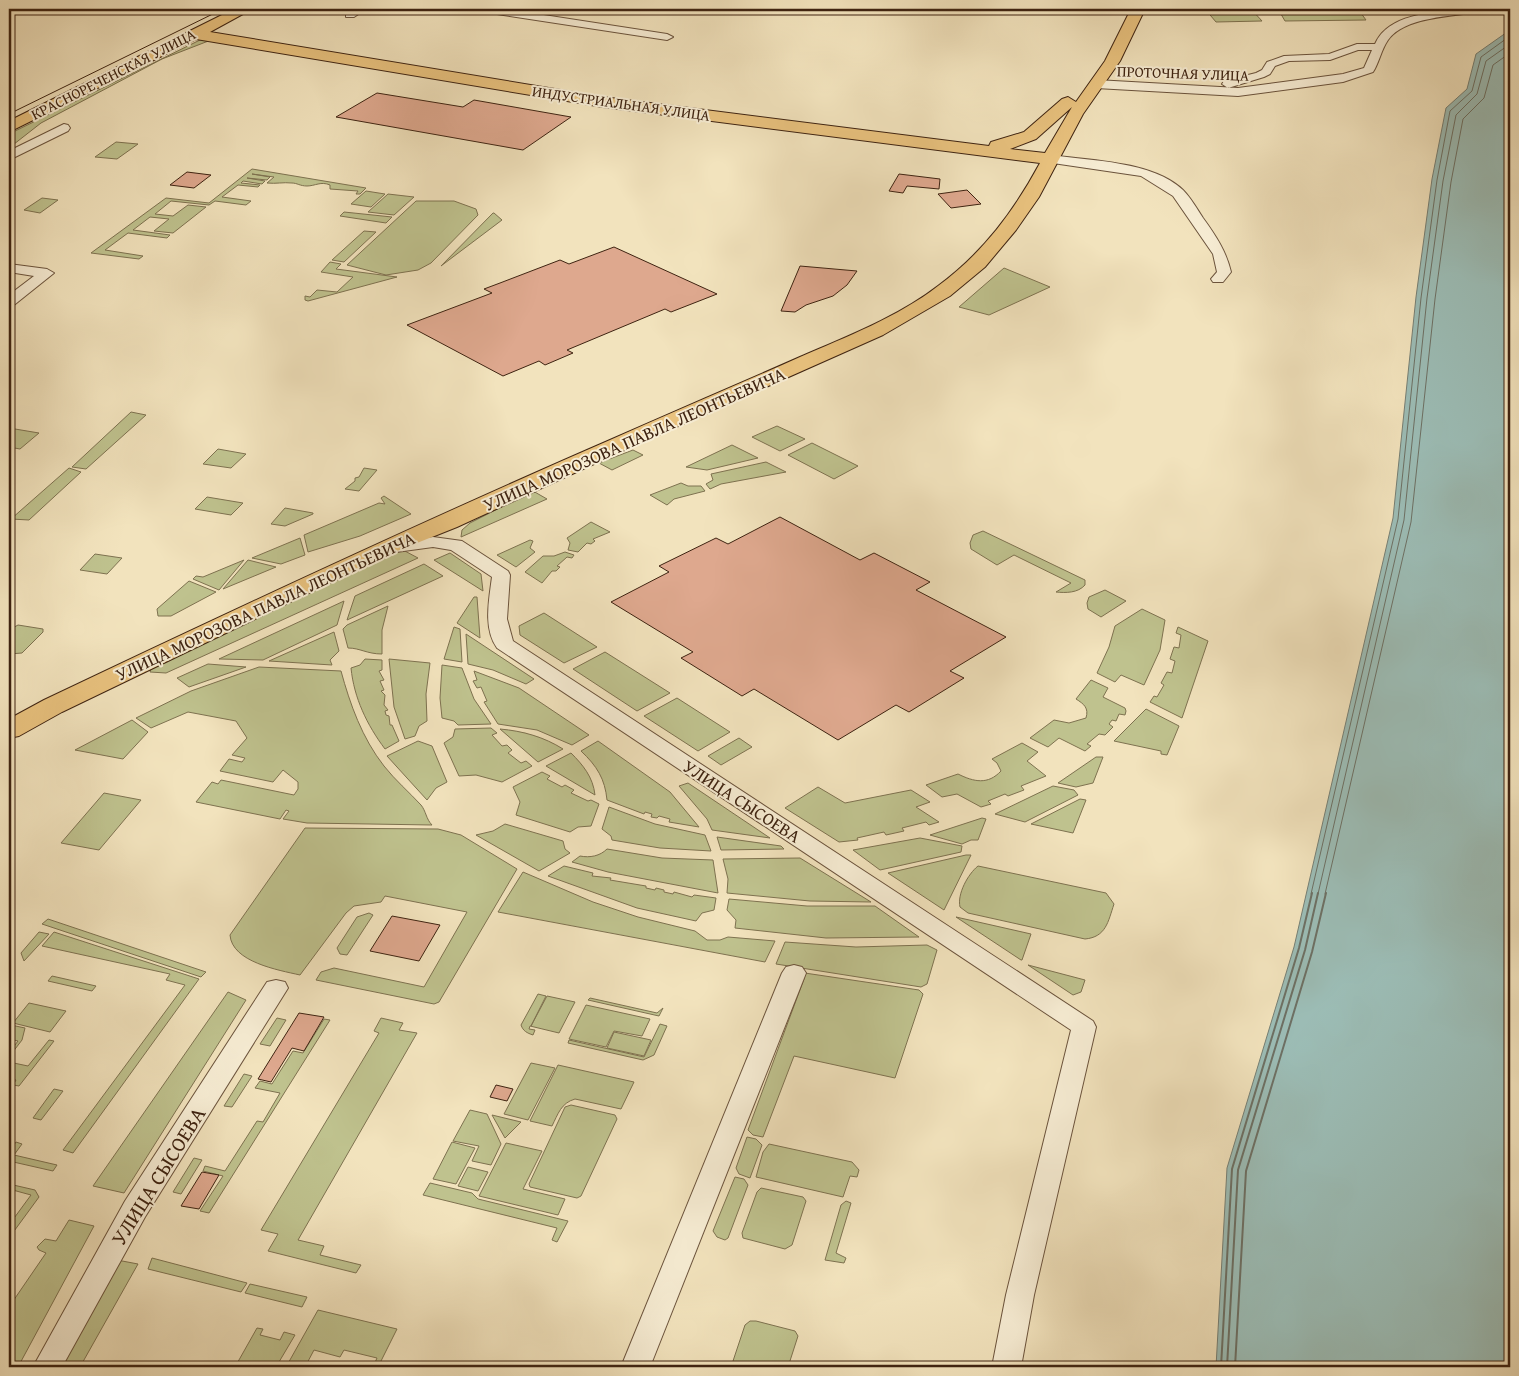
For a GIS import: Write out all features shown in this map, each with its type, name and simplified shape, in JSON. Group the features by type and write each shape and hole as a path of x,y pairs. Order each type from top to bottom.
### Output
{"main road":[{"name":"КРАСНОРЕЧЕНСКАЯ УЛИЦА","path":"9,127 245,9"},
{"name":"УЛИЦА МОРОЗОВА ПАВЛА ЛЕОНТЬЕВИЧА","path":"9,710 168,633 470,496 734,380 854,330 929,290 966,258 989,232 1028,171 1068,102 1104,52 1125,9"},
{"name":"УЛИЦА МОРОЗОВА ПАВЛА ЛЕОНТЬЕВИЧА","path":"9,730 62,702 384,548 838,348 923,305 960,280 1000,240 1030,196 1028,171 1075,114 1096,84 1112,60 1138,9"},
{"name":"ИНДУСТРИАЛЬНАЯ УЛИЦА","path":"193,34 603,102 964,148 1028,171"},
{"path":"964,148 1004,146 1026,140 1034,135 1055,112 1068,102"},
{"path":"964,148 1028,171"}],"street":[{"path":"350,15 361,9"},
{"path":"484,9 667,37"},
{"name":"ПРОТОЧНАЯ УЛИЦА","path":"1096,84 1216,92 1272,88 1361,74 1369,70 1383,38 1400,24 1424,17 1479,9"},
{"path":"1216,92 1232,81 1266,72 1271,64 1277,61 1296,57 1330,57 1357,47 1379,47"},
{"path":"9,156 64,128"},
{"path":"1028,171 1145,173 1178,193 1220,254 1224,272 1218,279"},
{"path":"9,268 47,273 9,302"},
{"path":"384,548 433,542 456,545 454,534 462,523 484,505"},
{"name":"УЛИЦА СЫСОЕВА","path":"456,545 501,575 496,602 499,632 504,644 1084,1027 1020,1295 1007,1367"},
{"path":"635,1367 794,973"},
{"name":"УЛИЦА СЫСОЕВА","path":"47,1367 135,1209 276,988"}],"green space":[{"path":"1205,9 1251,9 1262,21 1216,22"},
{"path":"1278,9 1358,9 1366,20 1285,21"},
{"path":"202,39 211,40 162,59 41,123 9,148 9,134"},
{"path":"116,142 138,144 117,159 95,157"},
{"path":"252,169 366,188 360,194 356,194 358,191 330,189 330,185 324,183 302,186 294,183 267,183 274,177 252,174 270,177 267,180 247,178 265,181 262,184 243,181 241,183 260,185 258,187 238,185 222,197 251,201 246,205 215,201 209,205 171,201 155,214 173,216 188,205 206,207 173,233 154,231 169,219 150,217 133,230 170,235 167,238 128,233 105,250 143,256 139,259 91,253 166,198 209,203"},
{"path":"366,191 385,194 371,207 351,204"},
{"path":"388,194 414,197 394,215 368,212"},
{"path":"42,198 58,200 40,213 24,210"},
{"path":"416,201 454,201 476,209 478,215 431,263 418,270 386,275 347,265"},
{"path":"344,212 392,217 386,223 340,216"},
{"path":"493,213 502,220 441,266"},
{"path":"364,231 376,232 344,262 332,260"},
{"path":"330,262 341,264 336,269 397,277 308,301 305,300 305,296 310,297 317,290 337,292 353,277 321,272"},
{"path":"1004,268 1050,287 989,315 959,307"},
{"path":"131,412 146,415 86,469 72,467"},
{"path":"777,426 805,439 780,451 752,437"},
{"path":"9,428 39,433 20,449 9,447"},
{"path":"812,443 858,466 834,479 788,455"},
{"path":"732,445 758,458 707,470 686,467"},
{"path":"218,449 246,454 231,468 203,464"},
{"path":"633,450 643,455 612,470 599,463"},
{"path":"766,462 786,472 721,484 710,489 706,484 713,480 711,474"},
{"path":"69,468 81,472 29,520 11,519"},
{"path":"364,468 377,470 359,491 345,489 355,481 355,478 359,477"},
{"path":"681,483 688,486 701,486 705,491 674,499 667,505 650,495"},
{"path":"533,491 547,499 461,537 462,530 470,523"},
{"path":"384,496 411,514 360,536 308,552 304,535 379,503 385,504 381,498"},
{"path":"207,497 243,503 231,515 195,509"},
{"path":"285,508 313,514 285,526 271,524"},
{"path":"591,522 610,532 593,539 595,541 591,544 587,543 578,552 568,550 570,543 567,538"},
{"path":"983,531 1085,580 1085,585 1075,591 1056,592 1071,583 1014,555 997,565 971,549 970,543 973,535"},
{"path":"300,538 305,555 281,564 252,558"},
{"path":"530,540 533,541 530,548 535,552 516,567 497,555"},
{"path":"403,550 418,558 166,673 150,672 151,669 256,615"},
{"path":"565,552 574,555 572,558 567,557 557,566 560,567 556,571 552,571 542,583 525,572 543,556 554,556"},
{"path":"450,553 481,574 483,591 434,560"},
{"path":"95,554 122,558 107,574 80,570"},
{"path":"244,560 219,590 193,579 196,576 203,577"},
{"path":"248,560 276,567 223,589"},
{"path":"424,564 443,576 347,620 355,596"},
{"path":"189,581 216,592 171,616 158,616 157,609"},
{"path":"1105,590 1126,601 1101,617 1088,609 1087,603 1089,597"},
{"path":"474,597 477,597 480,638 457,623"},
{"path":"344,601 337,625 263,660 219,659"},
{"path":"388,606 382,630 382,654 348,648 343,629 347,625"},
{"path":"1142,609 1165,620 1160,650 1144,685 1121,675 1115,682 1097,673 1109,647 1115,626"},
{"path":"544,613 597,647 564,663 520,635 519,626"},
{"path":"18,625 43,629 43,632 22,653 9,654 9,630"},
{"path":"454,627 460,629 462,662 444,659"},
{"path":"1178,627 1208,641 1182,718 1150,702 1154,696 1157,697 1164,685 1161,683 1167,672 1172,673 1175,661 1170,659 1174,647 1179,648 1181,635 1176,633"},
{"path":"334,632 339,651 330,660 332,665 269,661"},
{"path":"466,634 534,679 526,684 493,670 468,664"},
{"path":"605,652 670,693 637,711 573,669"},
{"path":"365,659 382,660 382,670 379,671 384,680 380,681 384,690 381,691 385,695 384,705 388,710 385,711 386,715 389,716 390,725 392,725 399,741 385,749 362,711 355,690 351,668 360,665"},
{"path":"389,659 430,663 426,694 427,721 419,726 415,736 405,739 394,707"},
{"path":"208,664 246,667 189,687 177,678"},
{"path":"442,665 462,668 474,699 491,724 458,725 454,721 442,718 440,698"},
{"path":"259,667 341,671 348,696 369,744 388,771 421,805 432,825 307,823 283,819 289,811 286,810 280,819 196,802 212,782 218,784 221,780 294,795 298,789 298,782 283,770 273,782 220,771 229,759 242,762 245,758 232,755 247,738 236,721 188,712 151,728 136,718 191,691"},
{"path":"474,671 519,688 589,735 572,745 537,730 498,724 484,702 487,701 481,687 477,688 473,681 477,680"},
{"path":"1091,680 1108,688 1103,697 1125,708 1126,711 1125,715 1119,714 1116,721 1112,720 1109,724 1113,727 1105,735 1099,734 1087,744 1091,746 1085,751 1059,738 1048,747 1030,738 1054,720 1069,723 1086,718 1087,712 1085,707 1076,699"},
{"path":"677,698 730,732 698,751 644,716"},
{"path":"1146,709 1179,726 1167,755 1161,754 1161,751 1114,741"},
{"path":"132,720 148,732 123,759 75,750"},
{"path":"491,728 497,733 492,735 502,746 507,745 512,750 508,753 521,763 526,761 532,766 502,782 476,775 459,776 444,743 453,737 455,729"},
{"path":"500,729 533,735 563,749 538,762"},
{"path":"739,738 752,747 721,765 708,756"},
{"path":"418,741 432,746 447,782 436,788 427,800 387,756"},
{"path":"598,741 670,792 699,827 669,822 670,819 659,816 657,818 651,817 652,814 645,812 644,814 607,800 599,773 592,762 581,751"},
{"path":"1022,743 1038,752 1027,761 1046,776 1021,786 1024,790 1008,796 1005,794 988,801 991,804 981,807 957,794 942,797 926,785 958,774 981,781 991,778 1001,771 997,763 992,759"},
{"path":"571,753 587,772 595,795 546,766"},
{"path":"1096,757 1103,757 1093,783 1076,787 1058,783"},
{"path":"542,772 550,776 547,779 562,787 565,785 574,790 571,793 599,804 591,826 578,827 570,832 516,815 520,802 513,787"},
{"path":"688,783 770,838 712,830 707,819 679,786"},
{"path":"1053,786 1074,790 1078,795 1025,822 995,814"},
{"path":"818,787 845,803 911,790 930,802 916,807 939,822 929,825 926,822 902,828 904,831 886,835 884,832 857,838 858,840 839,842 785,808"},
{"path":"104,793 141,800 99,850 61,843"},
{"path":"1080,799 1086,800 1073,833 1031,824"},
{"path":"609,807 655,824 705,835 711,851 660,848 612,840 611,836 602,829"},
{"path":"982,818 986,819 978,840 971,840 962,844 930,835"},
{"path":"505,824 563,841 565,849 570,853 539,871 476,835 493,831"},
{"path":"305,828 438,829 461,835 517,869 439,1002 434,1004 316,980 321,972 334,968 424,987 467,912 385,896 381,902 354,906 346,913 300,975 258,963 239,952 233,944 230,935"},
{"path":"717,837 781,846 784,849 721,850"},
{"path":"920,838 962,846 961,852 880,870 853,850"},
{"path":"607,849 662,858 713,860 718,893 608,872 572,862 580,856 595,856"},
{"path":"971,855 944,910 888,873"},
{"path":"800,858 871,902 810,901 727,893 728,879 723,859"},
{"path":"564,866 593,873 592,876 611,878 610,880 646,886 646,888 655,890 656,888 673,894 674,892 692,897 694,895 716,898 714,910 702,913 696,921 637,908 548,876"},
{"path":"978,866 1106,893 1114,904 1108,922 1098,935 1085,939 968,913 960,907 960,896 967,879"},
{"path":"523,872 593,902 638,917 695,931 707,940 720,940 728,937 775,941 765,962 498,912"},
{"path":"729,899 807,906 875,906 919,937 826,938 735,928 736,920 727,910"},
{"path":"369,913 373,915 347,955 340,954 337,948 357,917"},
{"path":"956,917 1031,934 1022,960 1021,960"},
{"path":"48,919 206,972 201,977 42,924"},
{"path":"39,932 49,934 24,961 21,953"},
{"path":"54,932 199,979 73,1153 63,1150 185,985 166,980 170,974 42,946"},
{"path":"785,942 856,947 927,945 937,950 927,984 921,987 776,964"},
{"path":"1028,965 1085,980 1081,992 1073,995"},
{"path":"798,972 919,990 923,994 895,1078 794,1056 763,1137 753,1135 748,1130 804,979"},
{"path":"52,976 96,986 92,991 48,981"},
{"path":"228,992 246,1000 124,1193 93,1186"},
{"path":"538,994 546,996 531,1026 547,996 575,1002 559,1033 530,1026 529,1029 535,1030 533,1035 526,1032 522,1027 521,1025"},
{"path":"590,998 657,1013 663,1008 659,1016 588,1000"},
{"path":"29,1003 66,1011 50,1032 13,1023"},
{"path":"586,1005 650,1019 642,1036 614,1031 606,1047 569,1039"},
{"path":"277,1018 286,1020 270,1046 260,1044"},
{"path":"381,1018 403,1023 399,1030 417,1033 298,1240 324,1246 320,1255 361,1265 356,1273 268,1251 278,1234 261,1230 379,1033 374,1031"},
{"path":"324,1019 330,1020 209,1213 200,1211 223,1176 203,1171 205,1166 225,1171 257,1121 263,1122 280,1093 255,1088 260,1081 272,1084 293,1051 303,1053"},
{"path":"660,1024 667,1026 654,1055 643,1060 568,1043 569,1040 644,1057"},
{"path":"11,1025 25,1028 22,1040 9,1057 9,1053 18,1041 9,1039"},
{"path":"614,1032 651,1040 644,1056 607,1048"},
{"path":"49,1040 54,1041 19,1086 13,1085 16,1080 9,1078 9,1062 28,1066"},
{"path":"531,1063 555,1068 528,1120 504,1114"},
{"path":"558,1065 634,1082 621,1109 575,1099 563,1106 552,1126 530,1121"},
{"path":"244,1074 252,1076 232,1107 224,1106"},
{"path":"54,1089 63,1091 41,1120 33,1118"},
{"path":"571,1105 615,1115 617,1119 581,1196 577,1198 530,1187 529,1184 565,1107"},
{"path":"470,1110 487,1114 501,1144 491,1165 472,1161 479,1146 453,1141"},
{"path":"492,1115 521,1122 505,1138"},
{"path":"747,1137 756,1139 762,1145 750,1178 739,1174 736,1168"},
{"path":"16,1142 22,1144 14,1155 57,1165 53,1171 9,1161 9,1152"},
{"path":"452,1142 475,1148 456,1184 433,1179"},
{"path":"506,1143 542,1151 523,1189 565,1199 558,1215 479,1196"},
{"path":"769,1144 852,1162 859,1170 857,1177 850,1176 843,1197 756,1177 763,1152"},
{"path":"194,1158 202,1160 181,1194 173,1192"},
{"path":"468,1167 488,1172 478,1191 458,1186"},
{"path":"735,1177 744,1179 748,1185 728,1238 725,1240 717,1237 713,1231"},
{"path":"430,1183 472,1193 478,1199 568,1221 557,1242 552,1240 557,1228 423,1195"},
{"path":"9,1184 35,1190 39,1197 9,1238 9,1225 31,1195 9,1189"},
{"path":"761,1188 803,1197 806,1201 792,1245 785,1249 743,1238 742,1233 757,1192"},
{"path":"846,1201 851,1203 836,1253 846,1258 844,1263 825,1260 841,1205"},
{"path":"69,1220 94,1226 18,1367 9,1367 9,1307 46,1253 37,1247 45,1239 56,1241"},
{"path":"152,1258 247,1283 241,1292 148,1269"},
{"path":"117,1260 138,1264 80,1367 61,1367"},
{"path":"250,1284 307,1297 302,1307 245,1293"},
{"path":"318,1310 397,1329 378,1367 373,1367 377,1358 344,1350 340,1357 314,1350 305,1367 286,1367"},
{"path":"750,1321 795,1331 798,1336 788,1367 731,1367 745,1325"},
{"path":"257,1328 263,1329 260,1335 280,1340 284,1332 295,1335 276,1367 235,1367"}],"water":[{"path":"1510,30 1510,1367 1216,1367 1227,1168 1294,947 1393,518 1416,297 1432,179 1446,108 1467,89 1476,54"}],"building":[{"path":"377,93 463,107 474,100 571,117 523,150 336,117"},
{"path":"187,172 211,175 194,188 170,185"},
{"path":"899,174 940,179 939,189 907,186 903,193 889,191"},
{"path":"967,190 981,204 951,208 938,194"},
{"path":"614,247 717,294 671,312 665,309 567,350 573,353 545,365 539,361 503,376 407,325 492,293 484,289 560,260 569,264"},
{"path":"800,266 857,271 847,285 833,296 806,305 795,312 781,311"},
{"path":"780,517 860,560 874,553 930,582 916,590 1006,637 950,671 964,678 909,712 896,705 838,740 754,689 742,696 681,658 693,652 611,602 669,572 659,566 716,538 728,544"},
{"path":"392,916 440,925 419,961 370,951"},
{"path":"299,1013 324,1017 304,1051 292,1048 271,1082 258,1079"},
{"path":"496,1085 513,1089 507,1101 490,1097"},
{"path":"202,1172 219,1175 199,1209 181,1206"}],"tram line":[{"path":"9,114 223,9"}]}
